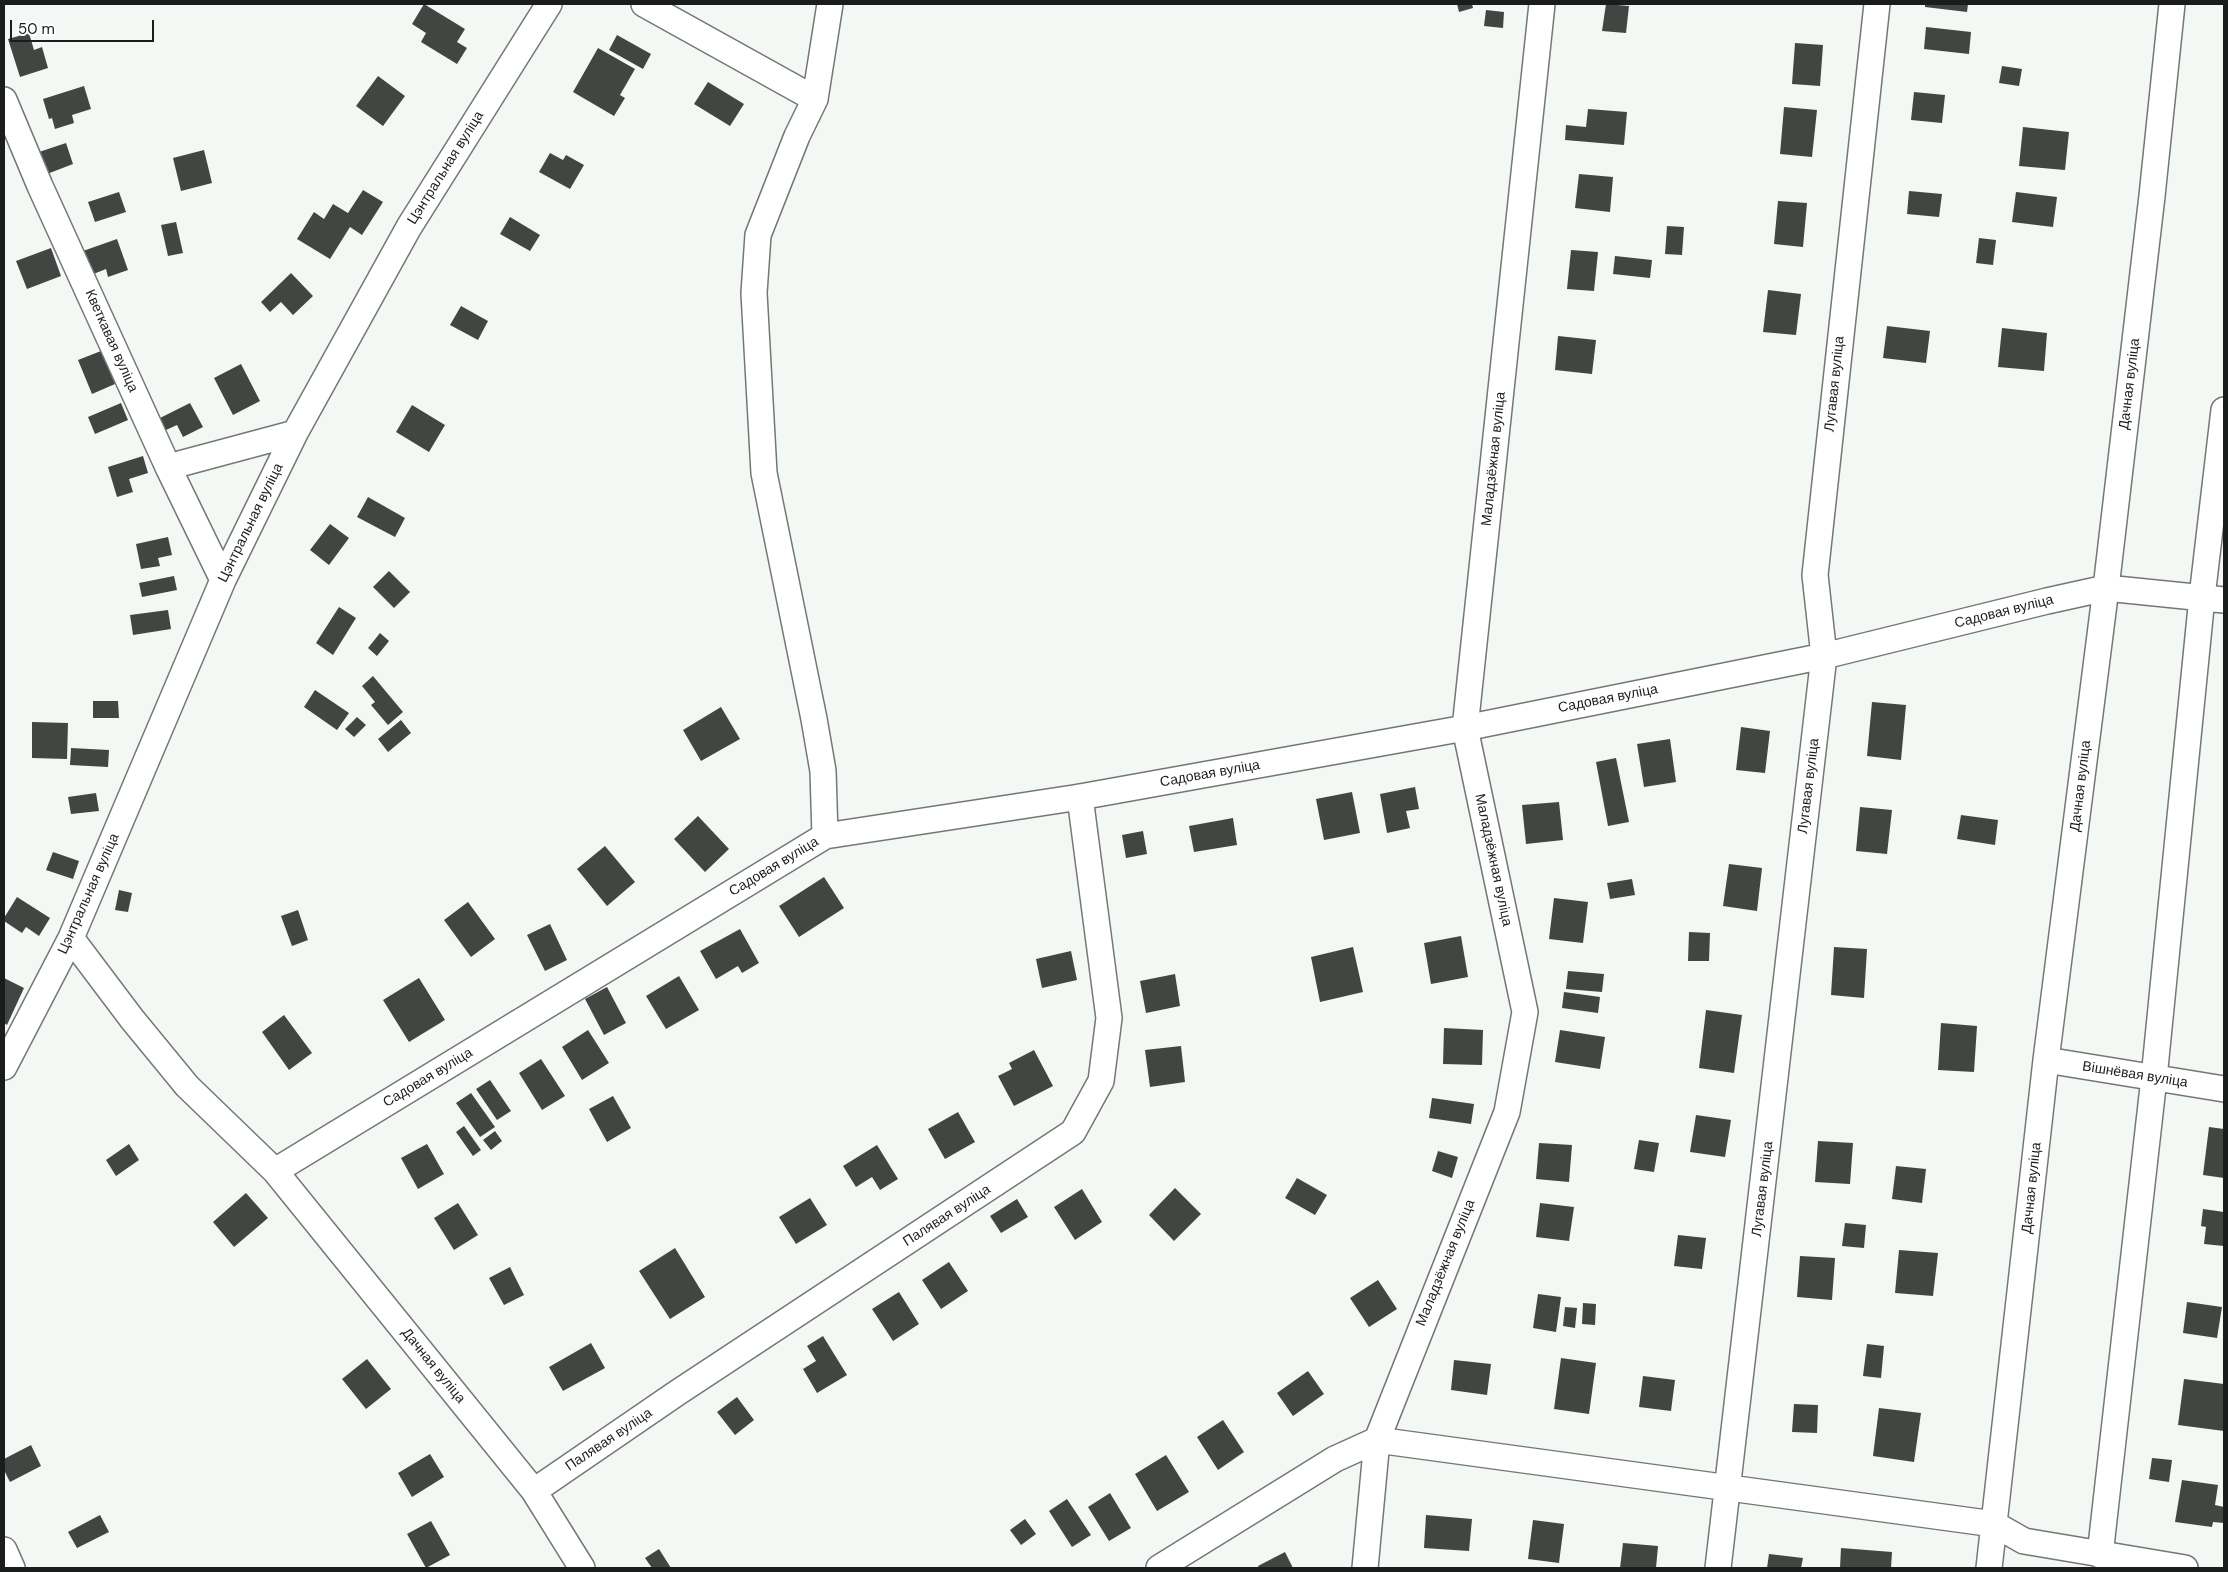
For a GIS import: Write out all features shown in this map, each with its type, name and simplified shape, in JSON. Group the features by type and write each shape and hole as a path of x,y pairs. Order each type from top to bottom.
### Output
{"street":[{"name":"Цэнтральная вуліца","path":"4,1068 71,938 223,580 295,433 409,228 548,4"},
{"path":"644,4 815,99"},
{"path":"825,836 823,771 764,473 754,293 758,235 797,136 815,99 830,4"},
{"name":"Маладзёжная вуліца","path":"1365,1568 1377,1440 1507,1112 1525,1012 1465,728 1542,4"},
{"name":"Лугавая вуліца","path":"1718,1568 1824,656 1815,575 1877,4"},
{"name":"Дачная вуліца","path":"1989,1568 2046,1060 2106,588 2152,196 2172,4"},
{"name":"Кветкавая вуліца","path":"4,100 40,186 168,467 223,580"},
{"path":"2100,1555 2154,1078 2213,599 2224,410"},
{"path":"168,467 295,433"},
{"name":"Садовая вуліца","path":"275,1171 825,836 1080,797 1465,728 1824,656 2106,588 2213,599"},
{"name":"Палявая вуліца","path":"534,1491 686,1388 1074,1132 1101,1081 1110,1018 1080,797"},
{"name":"Дачная вуліца","path":"71,938 132,1019 187,1086 275,1171 534,1491 582,1568"},
{"name":"Вішнёвая вуліца","path":"2046,1060 2224,1088"},
{"path":"1159,1568 1335,1459 1377,1440 1994,1524 2024,1541 2185,1568"},
{"path":"4,1550 12,1568"}],"building":[{"path":"424,4 465,29 457,42 467,48 457,64 421,42 426,33 412,24"},
{"path":"1457,4 1472,4 1473,8 1459,12"},
{"path":"1606,4 1629,6 1626,33 1602,31"},
{"path":"1925,4 1968,4 1967,12 1925,7"},
{"path":"1486,10 1504,12 1503,28 1484,26"},
{"path":"1926,27 1971,32 1969,54 1924,49"},
{"path":"29,33 34,50 42,47 48,68 20,77 8,39"},
{"path":"617,35 651,54 643,69 609,50"},
{"path":"1795,43 1823,45 1820,86 1792,84"},
{"path":"598,48 635,69 620,95 625,98 614,116 573,92"},
{"path":"2002,66 2022,69 2019,86 1999,83"},
{"path":"378,76 405,96 383,126 356,106"},
{"path":"708,82 744,104 730,126 694,104"},
{"path":"84,86 91,109 72,115 74,123 55,129 52,118 49,119 43,99"},
{"path":"1914,92 1945,95 1942,123 1911,120"},
{"path":"1784,107 1817,110 1812,157 1780,154"},
{"path":"1588,109 1627,112 1624,145 1565,140 1566,125 1586,127"},
{"path":"2023,127 2069,132 2065,170 2019,166"},
{"path":"66,143 73,164 47,174 39,152"},
{"path":"204,150 212,183 181,191 173,158"},
{"path":"550,153 563,160 566,155 584,165 570,189 539,172"},
{"path":"1579,174 1613,177 1610,212 1575,208"},
{"path":"363,190 383,202 362,235 350,227 330,259 297,239 314,212 324,219 333,204 348,213"},
{"path":"1909,191 1942,194 1939,217 1907,214"},
{"path":"119,192 126,212 95,222 88,202"},
{"path":"2016,192 2057,197 2053,227 2012,222"},
{"path":"1778,201 1807,203 1803,247 1774,244"},
{"path":"510,217 540,235 530,251 500,234"},
{"path":"176,222 183,253 168,256 161,225"},
{"path":"1667,226 1684,227 1682,255 1665,254"},
{"path":"1979,238 1996,240 1993,265 1976,263"},
{"path":"117,239 128,270 108,277 106,269 91,275 83,251"},
{"path":"51,248 61,276 27,289 16,261"},
{"path":"1571,250 1598,252 1594,291 1567,289"},
{"path":"1615,256 1652,260 1650,278 1613,274"},
{"path":"291,273 313,296 293,315 281,302 270,312 261,302"},
{"path":"1768,290 1801,294 1796,335 1763,332"},
{"path":"461,306 488,321 478,340 450,325"},
{"path":"1887,326 1930,331 1926,363 1883,358"},
{"path":"2002,328 2047,333 2044,371 1998,367"},
{"path":"1558,336 1596,340 1592,374 1555,370"},
{"path":"101,351 115,384 92,394 78,360"},
{"path":"241,364 260,401 233,415 214,378"},
{"path":"121,403 128,420 95,434 88,417"},
{"path":"190,403 203,427 183,437 177,425 166,430 160,418"},
{"path":"412,405 445,425 429,452 396,432"},
{"path":"143,456 148,473 129,479 133,492 117,497 108,467"},
{"path":"368,497 405,518 395,537 357,517"},
{"path":"330,524 349,538 329,565 310,550"},
{"path":"168,537 172,555 158,558 160,566 141,569 136,544"},
{"path":"389,571 410,592 394,608 373,587"},
{"path":"174,576 177,590 142,597 139,583"},
{"path":"339,607 356,618 333,655 316,643"},
{"path":"168,610 171,629 133,635 130,615"},
{"path":"380,633 389,641 377,656 368,648"},
{"path":"373,676 403,712 388,725 371,705 375,702 362,686"},
{"path":"315,690 349,713 337,730 304,707"},
{"path":"93,701 118,701 119,718 93,718"},
{"path":"1872,702 1906,705 1901,760 1867,756"},
{"path":"721,707 740,739 701,761 683,730"},
{"path":"357,717 366,725 354,737 345,729"},
{"path":"401,720 411,733 388,752 378,739"},
{"path":"32,722 68,723 67,759 32,758"},
{"path":"1741,727 1770,731 1765,773 1736,770"},
{"path":"1670,739 1676,782 1644,787 1637,744"},
{"path":"71,748 109,750 108,767 70,765"},
{"path":"1616,758 1629,822 1608,826 1596,762"},
{"path":"1415,787 1419,809 1406,811 1410,828 1387,833 1380,794"},
{"path":"1352,792 1360,833 1324,840 1316,799"},
{"path":"96,793 99,811 71,814 68,797"},
{"path":"1559,802 1563,840 1526,844 1522,805"},
{"path":"1860,807 1892,810 1887,854 1856,851"},
{"path":"1961,815 1998,820 1995,845 1957,839"},
{"path":"698,816 729,849 705,872 674,839"},
{"path":"1233,818 1237,845 1194,852 1189,826"},
{"path":"1143,831 1147,854 1126,858 1122,835"},
{"path":"605,846 635,882 607,906 577,869"},
{"path":"53,852 79,861 73,879 46,870"},
{"path":"1729,864 1762,868 1757,911 1723,906"},
{"path":"824,877 844,908 799,937 779,906"},
{"path":"1632,879 1635,895 1610,899 1607,883"},
{"path":"119,890 132,893 128,912 115,910"},
{"path":"17,897 50,918 39,936 26,927 22,933 4,921"},
{"path":"1554,898 1588,902 1583,943 1549,939"},
{"path":"468,902 495,939 471,957 444,920"},
{"path":"298,910 308,940 292,946 281,916"},
{"path":"550,924 567,960 545,971 527,935"},
{"path":"740,929 759,963 742,973 738,966 716,979 700,951"},
{"path":"1689,932 1710,933 1709,961 1688,961"},
{"path":"1461,936 1468,977 1431,984 1424,943"},
{"path":"1353,947 1363,992 1320,1002 1311,957"},
{"path":"1834,947 1867,949 1864,998 1831,995"},
{"path":"1071,951 1077,980 1042,988 1036,959"},
{"path":"1568,971 1604,974 1602,992 1566,989"},
{"path":"1175,974 1180,1006 1146,1013 1140,981"},
{"path":"679,976 699,1010 666,1029 646,996"},
{"path":"4,978 24,988 7,1025 4,1023"},
{"path":"419,978 445,1020 409,1042 383,1000"},
{"path":"607,987 626,1023 604,1035 585,999"},
{"path":"1564,992 1600,997 1598,1013 1562,1008"},
{"path":"1706,1010 1742,1015 1734,1073 1699,1068"},
{"path":"284,1015 312,1053 289,1070 262,1032"},
{"path":"1941,1023 1977,1026 1974,1072 1938,1070"},
{"path":"1444,1028 1483,1030 1482,1065 1443,1064"},
{"path":"588,1030 609,1063 582,1080 562,1047"},
{"path":"1560,1030 1605,1037 1600,1069 1555,1062"},
{"path":"1181,1046 1185,1082 1150,1087 1145,1050"},
{"path":"1034,1050 1053,1086 1014,1106 998,1076 1012,1069 1009,1063"},
{"path":"541,1059 565,1096 542,1110 519,1073"},
{"path":"490,1080 511,1111 497,1120 476,1089"},
{"path":"471,1093 495,1127 480,1137 456,1103"},
{"path":"613,1096 631,1128 607,1142 589,1109"},
{"path":"1432,1098 1474,1104 1471,1124 1429,1118"},
{"path":"958,1112 975,1142 945,1159 928,1129"},
{"path":"1696,1115 1731,1120 1725,1157 1690,1152"},
{"path":"464,1126 481,1150 473,1156 456,1132"},
{"path":"2209,1127 2224,1129 2224,1178 2203,1175"},
{"path":"495,1131 502,1141 491,1150 483,1140"},
{"path":"1639,1140 1659,1143 1654,1172 1634,1169"},
{"path":"1818,1141 1853,1143 1850,1184 1815,1182"},
{"path":"1539,1143 1572,1145 1569,1182 1536,1179"},
{"path":"129,1144 139,1160 116,1176 106,1160"},
{"path":"427,1144 444,1174 418,1189 401,1158"},
{"path":"877,1145 898,1179 880,1190 872,1177 856,1187 843,1166"},
{"path":"1438,1151 1458,1157 1452,1178 1432,1171"},
{"path":"1896,1166 1926,1169 1922,1203 1892,1199"},
{"path":"1297,1178 1327,1195 1315,1215 1285,1198"},
{"path":"1175,1188 1201,1214 1174,1241 1149,1215"},
{"path":"1082,1189 1102,1222 1075,1240 1054,1207"},
{"path":"246,1193 268,1218 234,1247 213,1222"},
{"path":"810,1198 827,1225 796,1244 779,1217"},
{"path":"1017,1199 1028,1217 1001,1233 990,1216"},
{"path":"458,1203 478,1235 454,1250 434,1218"},
{"path":"1540,1203 1574,1207 1569,1241 1536,1237"},
{"path":"2203,1209 2224,1212 2224,1246 2204,1244 2206,1227 2201,1226"},
{"path":"1845,1223 1866,1225 1864,1248 1842,1246"},
{"path":"1678,1235 1706,1238 1702,1269 1674,1266"},
{"path":"675,1248 705,1297 670,1319 639,1271"},
{"path":"1899,1250 1938,1253 1933,1296 1895,1293"},
{"path":"1800,1256 1835,1258 1832,1300 1797,1297"},
{"path":"949,1262 968,1291 941,1309 922,1280"},
{"path":"510,1267 524,1295 504,1305 489,1278"},
{"path":"1378,1280 1397,1309 1369,1327 1350,1298"},
{"path":"899,1292 919,1324 893,1341 872,1309"},
{"path":"1538,1294 1561,1297 1556,1332 1533,1328"},
{"path":"2187,1302 2222,1307 2217,1338 2183,1333"},
{"path":"1583,1303 1596,1304 1595,1325 1582,1324"},
{"path":"1565,1307 1577,1308 1575,1328 1563,1326"},
{"path":"823,1336 847,1375 817,1393 803,1369 816,1361 807,1346"},
{"path":"591,1343 605,1368 563,1391 549,1367"},
{"path":"1867,1344 1884,1346 1881,1378 1863,1376"},
{"path":"1561,1358 1596,1363 1589,1414 1554,1409"},
{"path":"367,1359 391,1389 366,1409 342,1379"},
{"path":"1454,1360 1491,1364 1487,1395 1451,1390"},
{"path":"1308,1371 1324,1394 1293,1416 1277,1393"},
{"path":"1643,1376 1675,1380 1671,1411 1639,1407"},
{"path":"2184,1379 2224,1384 2224,1431 2178,1425"},
{"path":"737,1397 754,1420 735,1435 717,1412"},
{"path":"1794,1404 1818,1405 1817,1433 1792,1432"},
{"path":"1879,1408 1921,1413 1914,1462 1873,1456"},
{"path":"1223,1420 1244,1452 1218,1470 1197,1437"},
{"path":"31,1445 41,1466 10,1482 4,1470 4,1459"},
{"path":"430,1454 444,1477 412,1497 398,1473"},
{"path":"1166,1455 1189,1492 1157,1511 1135,1474"},
{"path":"2152,1458 2172,1460 2169,1482 2149,1479"},
{"path":"2182,1480 2218,1485 2215,1505 2224,1507 2224,1523 2213,1522 2212,1527 2175,1522"},
{"path":"1110,1493 1131,1528 1109,1541 1088,1507"},
{"path":"1067,1499 1091,1535 1072,1547 1049,1511"},
{"path":"100,1515 109,1532 77,1548 68,1532"},
{"path":"1426,1515 1472,1519 1469,1551 1424,1548"},
{"path":"1025,1519 1036,1534 1021,1545 1010,1530"},
{"path":"1533,1520 1564,1524 1559,1563 1528,1559"},
{"path":"431,1521 450,1555 426,1568 407,1534"},
{"path":"1623,1543 1658,1546 1656,1568 1620,1568"},
{"path":"1841,1548 1892,1552 1891,1568 1840,1568"},
{"path":"659,1549 671,1568 652,1568 645,1558"},
{"path":"1285,1552 1293,1568 1259,1568 1258,1566"},
{"path":"1769,1554 1803,1558 1801,1568 1767,1568"}]}
